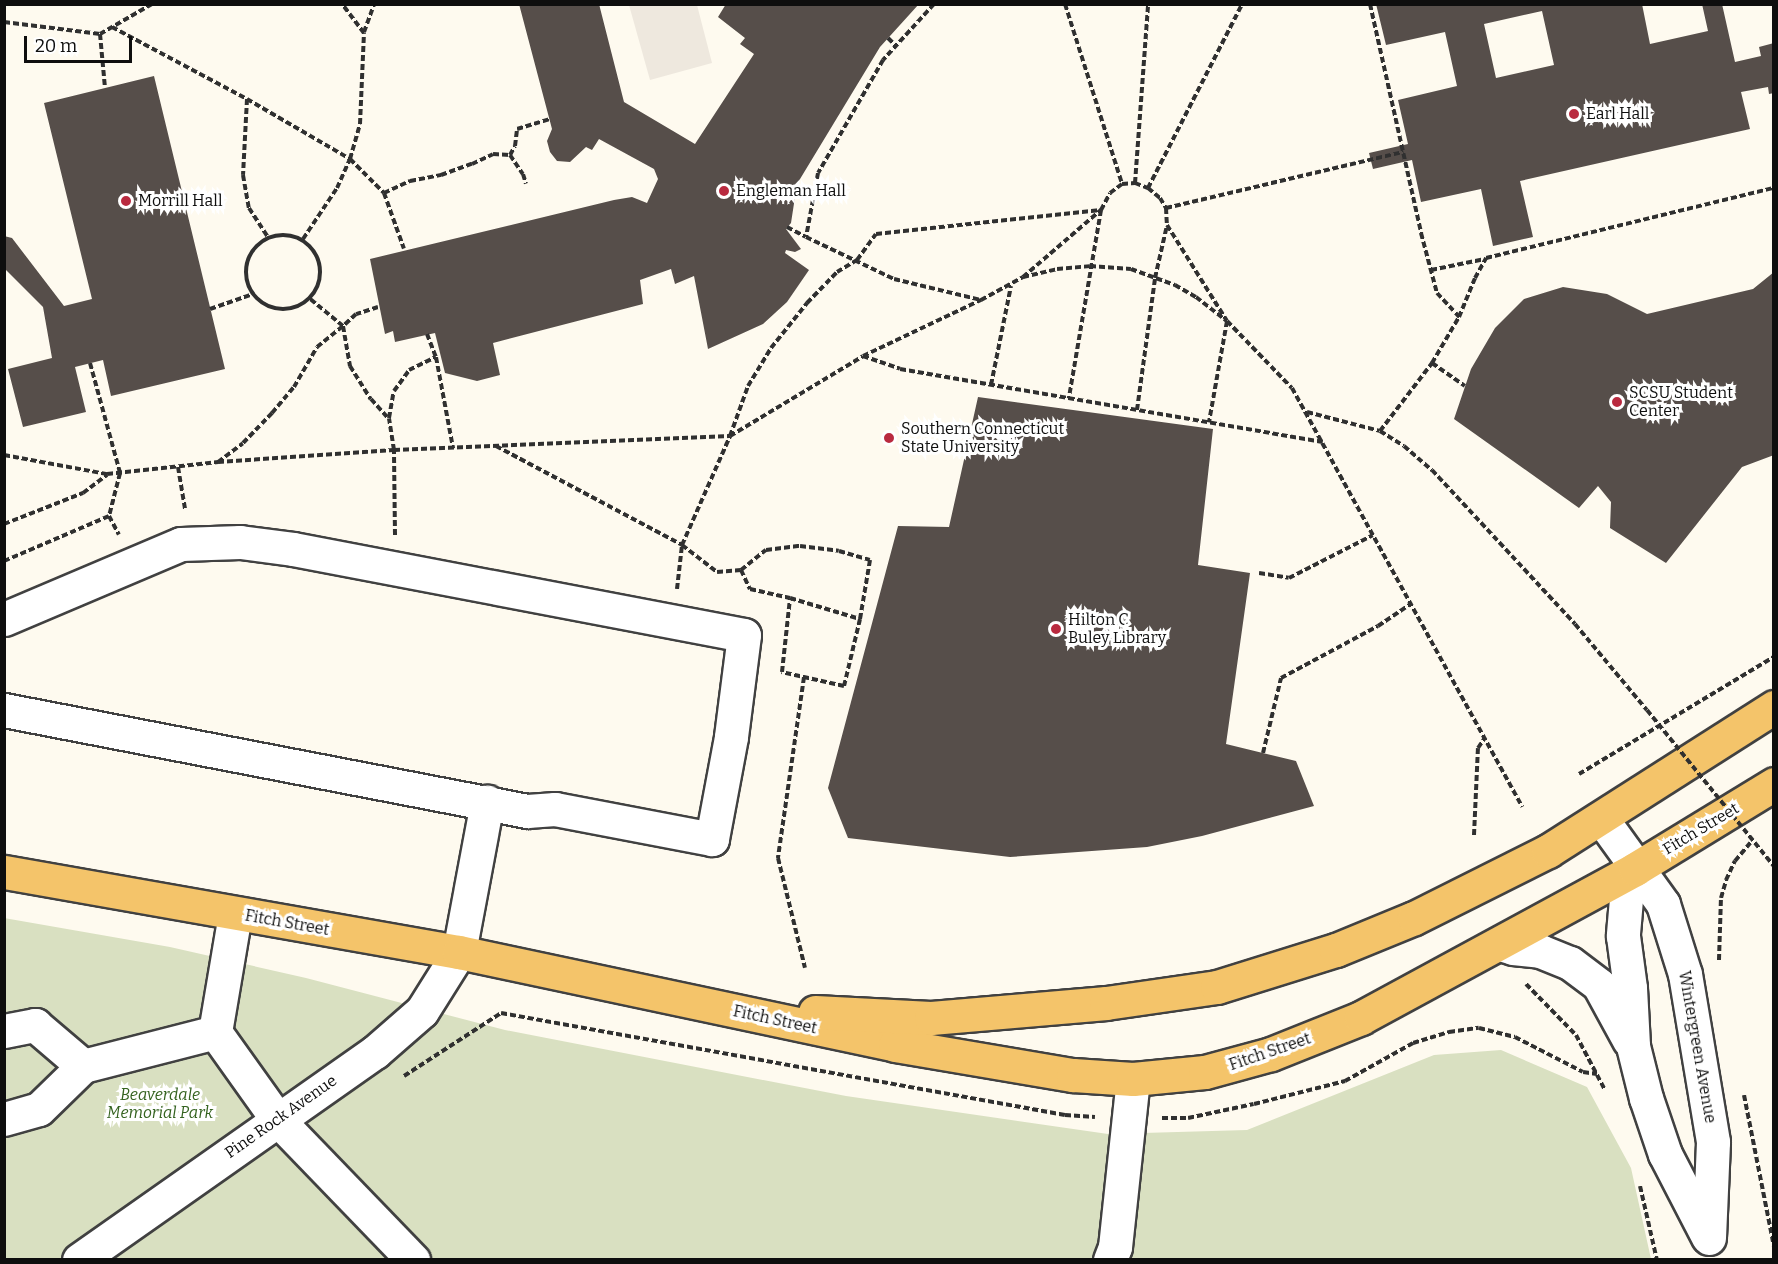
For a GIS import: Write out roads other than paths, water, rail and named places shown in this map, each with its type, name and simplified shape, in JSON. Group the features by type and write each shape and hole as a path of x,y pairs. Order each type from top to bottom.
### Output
{"main road":[{"name":"Fitch Street","path":"709,1006 931,1018 1106,1004 1217,987 1336,950 1414,918 1548,851 1773,706"},
{"name":"Fitch Street","path":"4,872 459,952 895,1045 1073,1075 1133,1079 1205,1072 1271,1054 1361,1018 1635,869 1773,784"}],"street":[{"path":"4,619 181,544 240,542 744,635 731,737 712,839 555,809 527,811 4,710"},
{"path":"459,952 487,802"},
{"name":"Wintergreen Avenue","path":"1601,818 1662,904 1685,975 1713,1142 1711,1249"},
{"name":"Wintergreen Avenue","path":"1635,869 1626,899 1623,936 1630,988 1633,1046 1665,1154 1711,1249"},
{"path":"235,914 215,1032 277,1119 412,1260"},
{"path":"1500,944 1540,951 1570,963 1599,985 1633,1046"},
{"name":"Pine Rock Avenue","path":"79,1260 375,1052 422,1011 459,952"},
{"path":"4,1031 35,1025 83,1066"},
{"path":"4,1119 39,1109 83,1066 215,1032"},
{"path":"1110,1260 1115,1247 1133,1079"}],"place":[{"name":"Earl Hall","path":"1574,114"},
{"name":"Engleman Hall","path":"724,191"},
{"name":"Morrill Hall","path":"126,201"},
{"name":"SCSU Student Center","path":"1617,402"},
{"name":"Southern Connecticut State University","path":"889,438"},
{"name":"Hilton C Buley Library","path":"1056,629"}],"park label":[{"name":"Beaverdale Memorial Park","path":"160,1104"}]}
